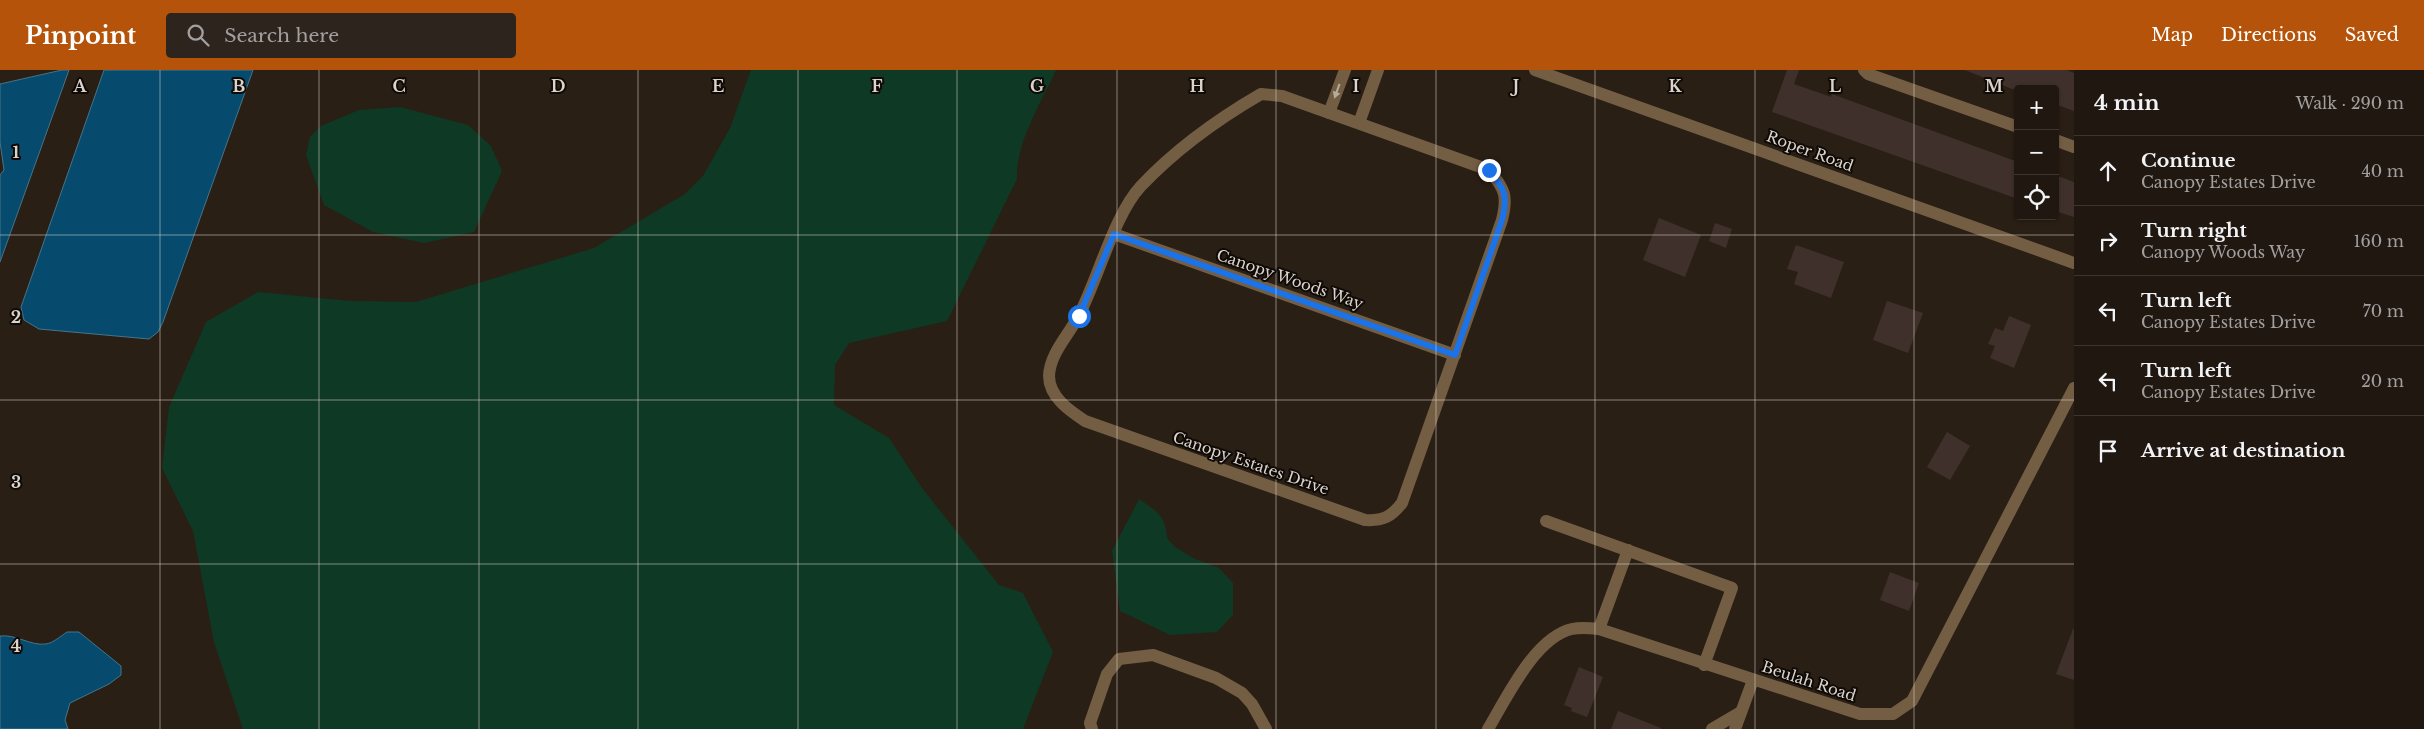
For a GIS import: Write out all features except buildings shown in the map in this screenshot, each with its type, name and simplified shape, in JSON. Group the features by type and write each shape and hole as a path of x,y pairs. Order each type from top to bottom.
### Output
{"street":[{"path":"1330,113 1345,70"},
{"path":"1359,123 1378,70"},
{"name":"Roper Road","path":"1536,70 2074,264"},
{"path":"1864,70 1868,74 2014,126"},
{"name":"Canopy Estates Drive","path":"1261,94 1282,96 1330,113 1489,170 1501,185 1507,202 1402,503 1392,516 1379,521 1365,520 1318,504 1086,421 1066,408 1054,393 1049,378 1058,348 1079,316 1120,219 1139,188 1165,163 1233,111 1261,94"},
{"path":"2059,141 2074,147"},
{"name":"Canopy Woods Way","path":"1114,234 1455,355"},
{"name":"Beulah Road","path":"1488,729 1531,659 1554,637 1570,629 1599,629 1860,714 1893,714 1912,701 2074,388"},
{"path":"1546,521 1732,588 1704,664"},
{"path":"1599,629 1628,550"},
{"path":"1092,729 1090,723 1107,674 1119,659 1153,655 1216,678 1242,693 1252,704 1266,729"},
{"path":"1735,729 1753,680"},
{"path":"1712,729 1741,712"}],"green space":[{"path":"751,70 1056,70 1030,123 1021,151 1017,179 947,321 849,343 835,365 834,405 889,438 922,488 999,585 1023,593 1053,652 1023,729 243,729 214,642 193,531 162,468 169,407 206,322 258,292 350,301 416,302 594,248 685,194 703,176 730,128"},
{"path":"400,107 468,125 491,146 502,171 474,232 424,243 373,232 324,205 306,155 310,137 321,126 359,110"},
{"path":"1139,499 1159,514 1165,524 1167,538 1175,547 1193,558 1219,568 1233,583 1233,615 1217,632 1170,635 1120,611 1112,551"}],"water":[{"path":"69,70 0,262 0,175 4,170 0,142 0,84"},
{"path":"104,70 253,70 163,322 158,332 149,339 39,329 24,320 21,307"},
{"path":"67,632 79,632 121,666 121,675 109,684 70,703 65,720 68,729 0,729 0,636 46,644"}],"route":[{"path":"1079,316 1114,234 1455,355 1507,202 1501,185 1489,170"}]}
